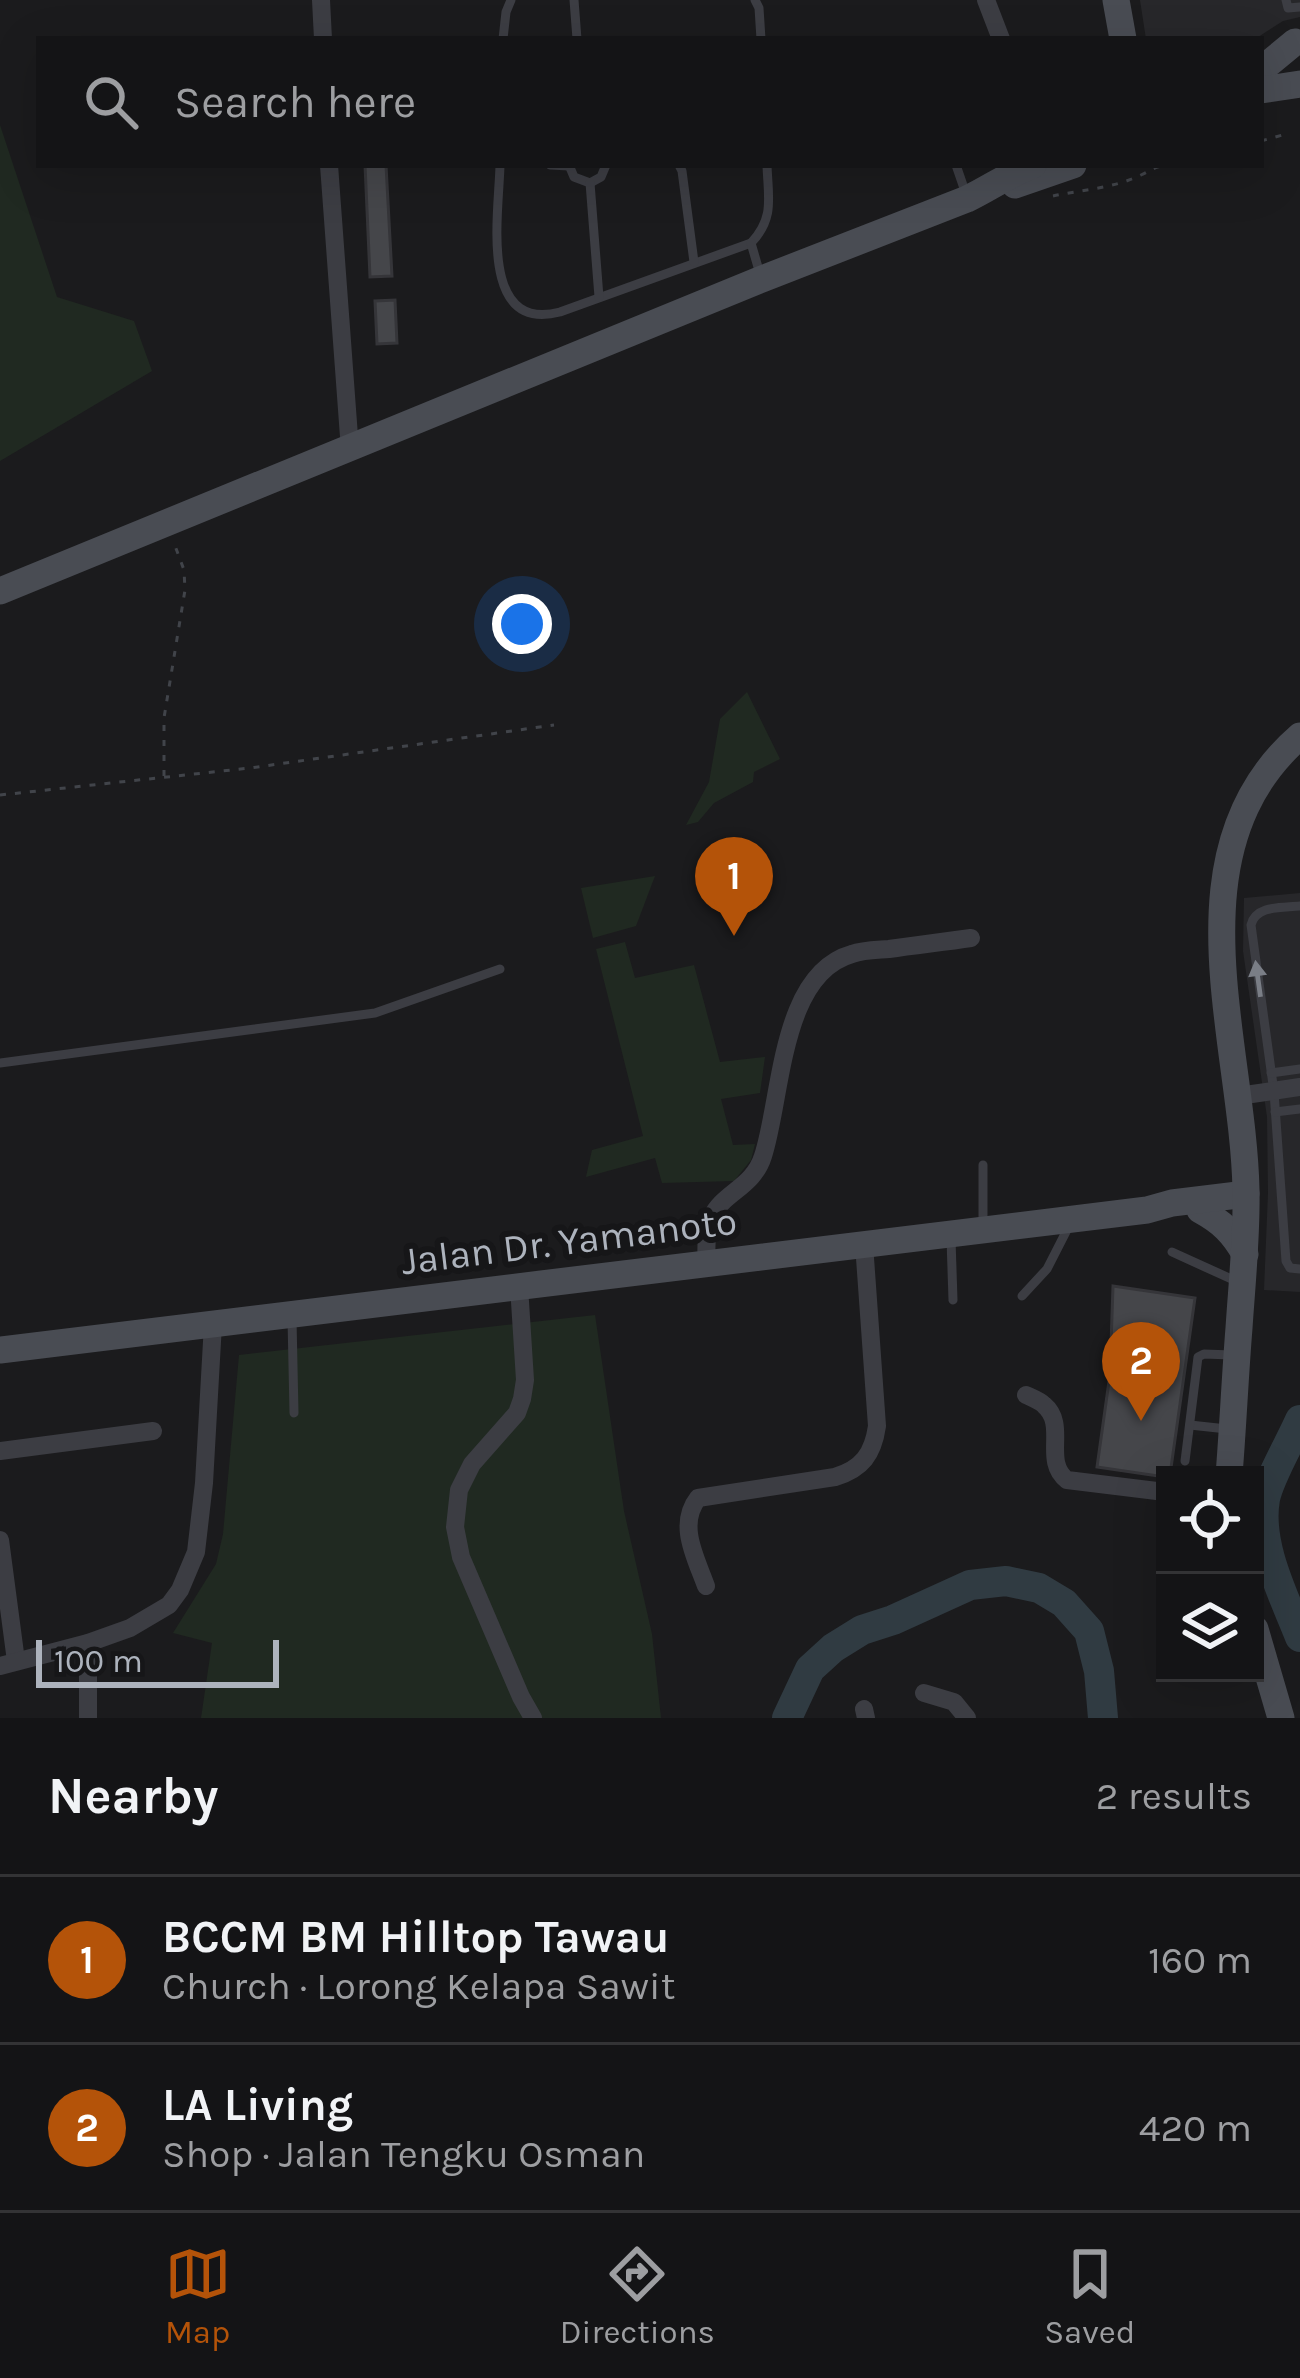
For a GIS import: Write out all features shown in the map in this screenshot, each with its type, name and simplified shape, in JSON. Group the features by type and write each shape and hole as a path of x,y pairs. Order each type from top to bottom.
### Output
{"main road":[{"path":"1116,0 1122,36"},
{"path":"1264,68 1298,40"},
{"path":"1264,89 1300,80 1292,61 1298,40"},
{"path":"997,191 1029,168"},
{"path":"0,591 762,279 1064,168"},
{"path":"1230,1466 1246,1200 1223,960 1224,872 1238,825 1261,779 1300,736"},
{"path":"1245,1157 1200,1204 1231,1231 1245,1254"},
{"name":"Jalan Dr. Yamanoto","path":"0,1350 1246,1200"},
{"path":"1264,1660 1281,1718"}],"street":[{"path":"321,0 323,36"},
{"path":"986,0 1000,36"},
{"path":"329,168 350,450"},
{"path":"706,1264 710,1222 717,1209 755,1176 760,1165 787,1042 818,976 832,962 853,953 971,938"},
{"path":"1238,1096 1300,1088"},
{"path":"706,1586 689,1538 691,1507 698,1498 835,1478 853,1472 874,1444 877,1426 864,1244"},
{"path":"519,1286 522,1399 518,1413 472,1464 459,1490 455,1527 461,1557 533,1718"},
{"path":"0,1540 8,1664 130,1628 169,1605 196,1552 213,1324"},
{"path":"1026,1395 1047,1406 1055,1423 1054,1462 1067,1480 1156,1491"},
{"path":"0,1451 153,1431"},
{"path":"88,1643 88,1718"},
{"path":"924,1693 954,1702 968,1718"}],"lane":[{"path":"503,36 511,0"},
{"path":"574,0 577,36"},
{"path":"755,0 761,36"},
{"path":"1286,0 1288,8 1300,7"},
{"path":"500,168 498,262 509,299 533,316 560,311 751,243 768,218 766,168"},
{"path":"570,168 574,177 590,183 601,177 605,168"},
{"path":"680,168 694,262"},
{"path":"961,168 997,191"},
{"path":"590,183 599,297"},
{"path":"751,243 762,279"},
{"path":"1300,906 1259,911 1250,925 1274,1092 1286,1261 1290,1268 1300,1269"},
{"path":"0,1063 375,1013 500,969"},
{"path":"1274,1092 1300,1069"},
{"path":"1274,1092 1300,1108"},
{"path":"982,1165 983,1230"},
{"path":"1022,1296 1047,1268 1073,1219"},
{"path":"951,1234 953,1300"},
{"path":"1172,1252 1242,1283"},
{"path":"292,1314 294,1413"},
{"path":"1186,1461 1198,1357 1237,1356"},
{"path":"1190,1425 1233,1429"}],"path":[{"path":"1264,140 1286,134"},
{"path":"997,191 1102,186 1150,168"},
{"path":"164,776 164,718 185,590 184,570 168,524"},
{"path":"0,795 388,751 554,725"}],"shaded area":[{"path":"1140,0 1300,0 1300,17 1283,21 1260,36 1146,36"},
{"path":"0,125 57,297 134,321 152,371 0,461"},
{"path":"747,692 780,759 754,772 753,782 714,803 698,822 686,825 709,782 720,719"},
{"path":"655,876 636,926 593,938 581,888"},
{"path":"1300,893 1300,1292 1264,1290 1267,1117 1243,951 1244,898"},
{"path":"625,942 635,978 694,965 720,1062 765,1057 760,1093 721,1099 733,1145 755,1144 751,1160 734,1181 662,1183 655,1158 586,1177 592,1150 643,1136 596,949"},
{"path":"595,1315 624,1511 652,1634 661,1718 201,1718 212,1643 173,1633 216,1564 223,1534 239,1355"}],"building":[{"path":"365,168 386,168 392,276 370,277"},
{"path":"395,300 397,343 377,344 375,301"},
{"path":"1113,1286 1195,1298 1171,1466 1156,1466 1156,1476 1097,1467 1110,1374"}],"waterway":[{"path":"1300,1420 1271,1481 1264,1516 1274,1570 1300,1637"},
{"path":"787,1718 810,1669 833,1648 862,1630 970,1585 1006,1581 1039,1588 1064,1603 1089,1631 1103,1718"}],"place":[{"name":"BCCM BM Hilltop Tawau","path":"734,936"},
{"name":"LA Living","path":"1141,1421"}]}
